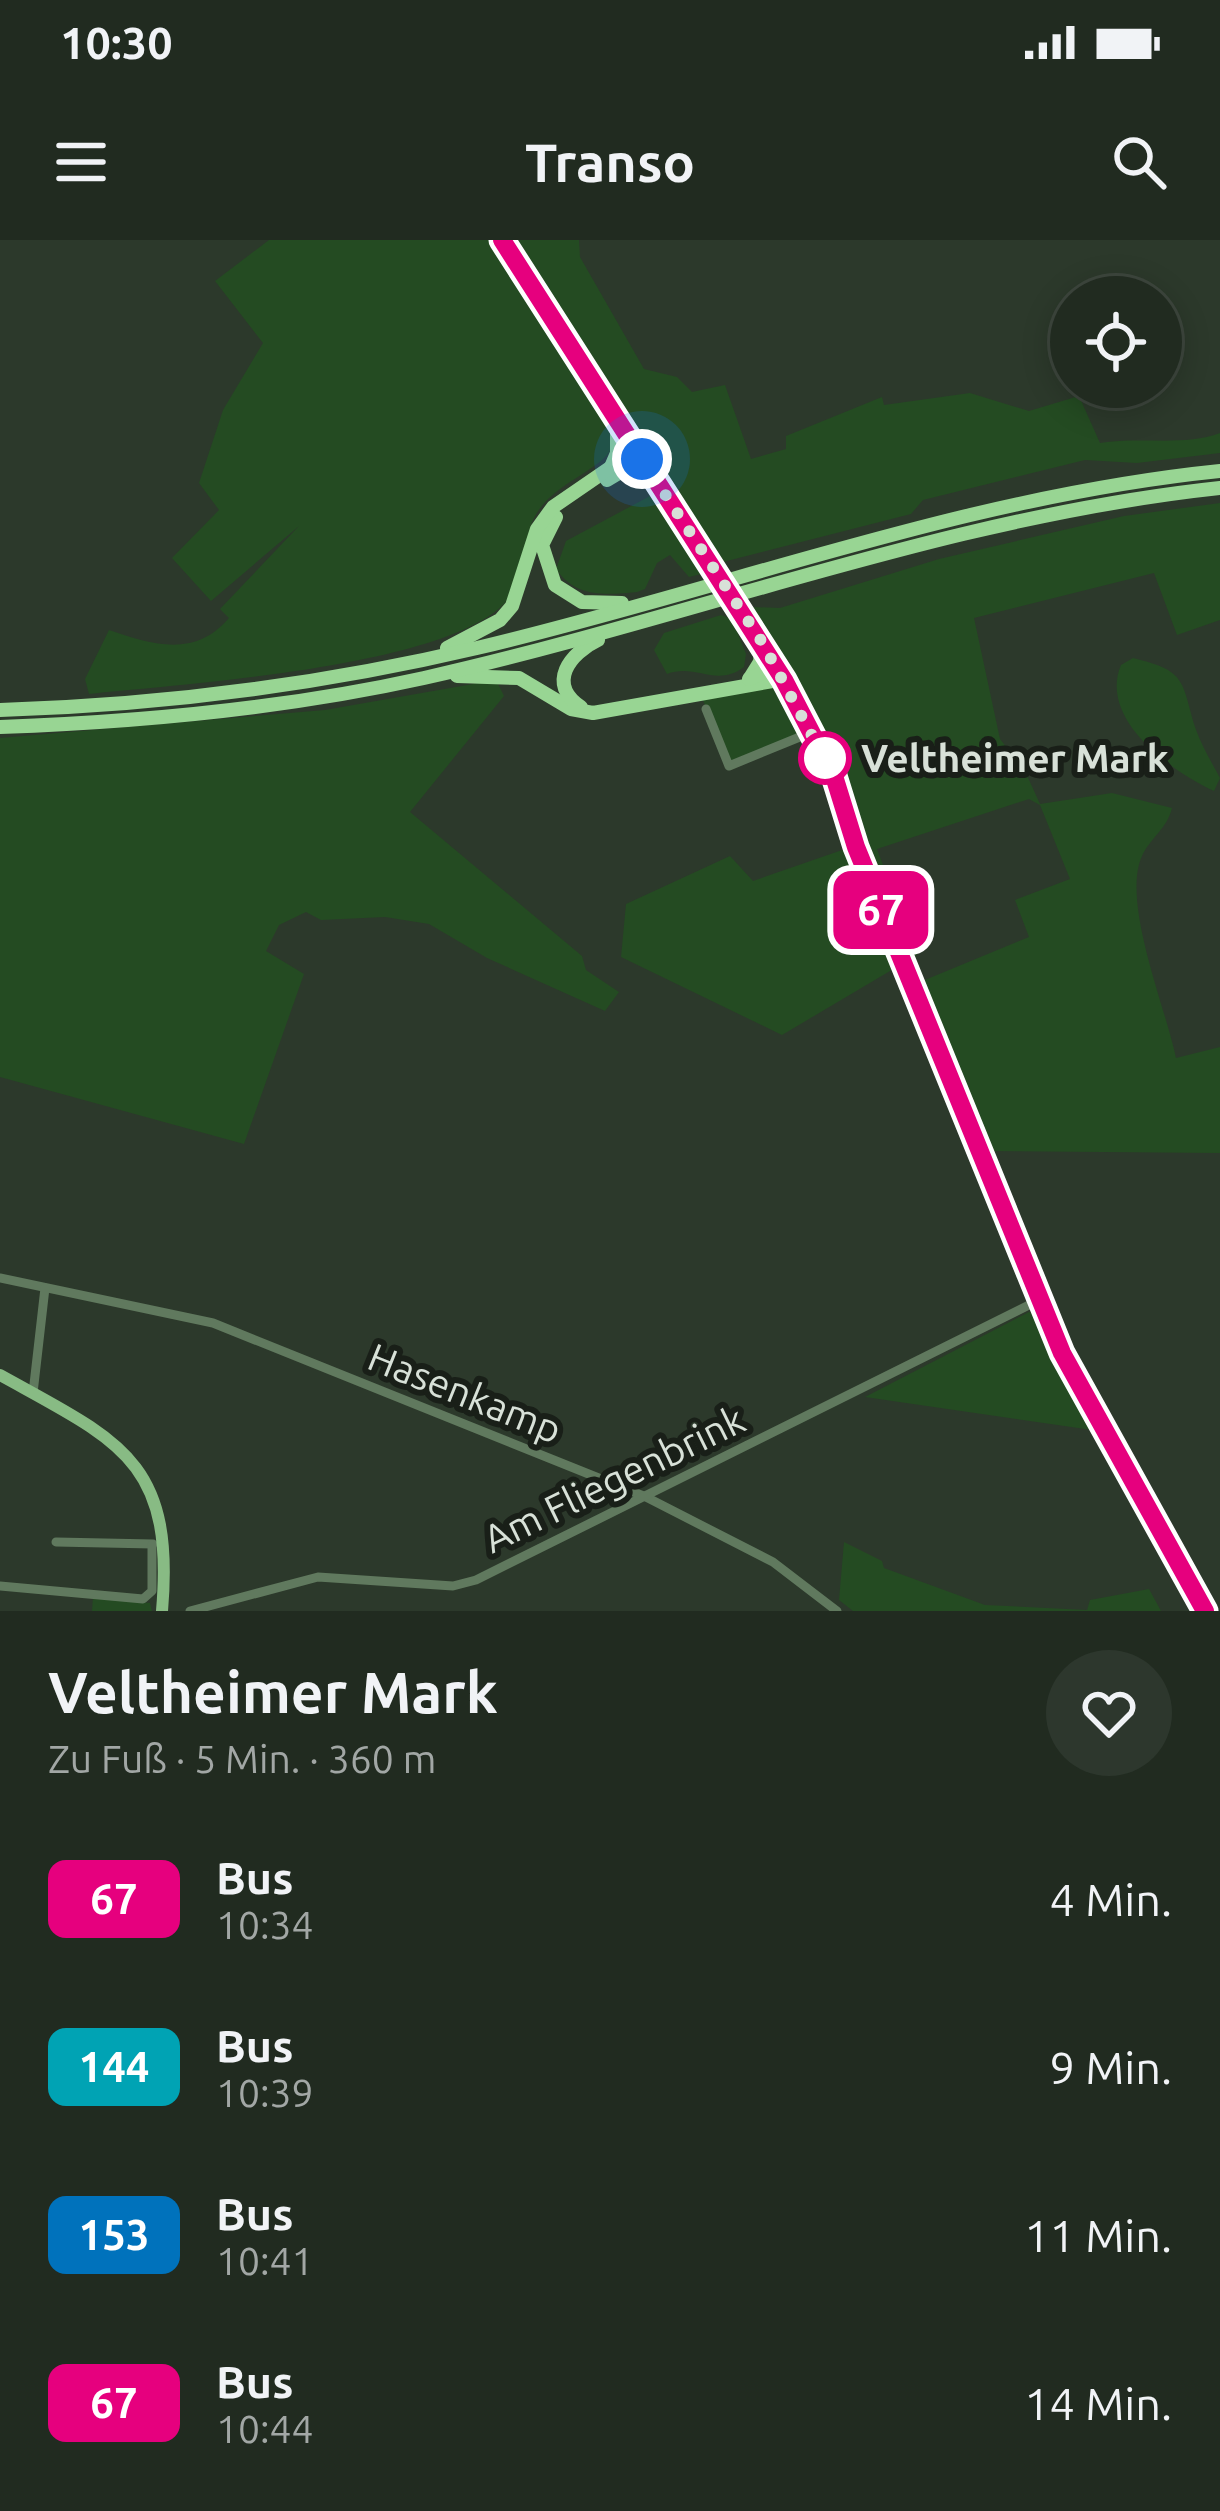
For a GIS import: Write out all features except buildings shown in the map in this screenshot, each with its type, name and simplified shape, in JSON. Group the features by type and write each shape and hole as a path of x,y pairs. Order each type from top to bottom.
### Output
{"highway":[{"path":"611,466 617,453 616,420"},
{"path":"413,662 500,620 519,594 545,517 611,466 639,454"},
{"path":"639,454 572,501 550,524 542,545 549,576 567,595 605,604 645,602"},
{"path":"0,710 222,694 413,662 978,510 1098,486 1220,471"},
{"path":"0,727 253,708 428,677 985,526 1102,502 1220,488"},
{"path":"610,712 573,701 564,688 567,662 583,647 644,620"},
{"path":"750,678 762,642"},
{"path":"428,677 499,674 532,684 571,709 610,712 781,674"},
{"path":"732,686 781,674"}],"main road":[{"path":"502,240 762,642 812,732 834,776 856,847 1062,1353 1205,1611"},
{"path":"0,1375 90,1425 133,1462 152,1487 162,1611"}],"street":[{"path":"706,710 729,766 812,732"},
{"name":"Hasenkamp","path":"0,1278 193,1316 646,1497 773,1562 837,1611"},
{"path":"33,1394 46,1288"},
{"name":"Am Fliegenbrink","path":"190,1611 318,1576 453,1586 476,1580 1040,1300"},
{"path":"0,1586 143,1598 152,1591 158,1544 56,1542"}],"green space":[{"path":"269,240 579,240 580,257 644,369 677,377 692,392 725,385 751,459 786,449 786,436 882,397 884,405 970,393 1029,411 1050,405 1084,408 1100,443 1220,433 1220,453 1137,463 1085,460 923,500 911,514 723,562 632,429 602,460 540,508 511,595 472,626 425,644 308,669 89,694 85,679 109,630 173,645 202,639 229,618 220,609 299,526 211,601 172,558 219,510 199,483 223,410 263,343 215,281"},
{"path":"650,496 701,574 689,577 670,555 657,563 645,589 614,594 582,590 556,569 566,541"},
{"path":"1220,503 1220,620 1177,635 1154,573 974,618 1000,739 1025,771 1040,804 1112,793 1172,808 1142,856 1137,900 1147,956 1176,1058 1220,1047 1220,1153 983,1151 920,982 1029,937 1015,900 1070,879 1040,805 1029,799 877,849 917,955 782,1035 621,957 626,904 730,856 753,881 848,848 866,850 837,751 752,607 780,608 939,559 1124,516"},
{"path":"721,615 732,619 746,654 744,667 715,676 687,671 667,674 654,650 664,633"},
{"path":"1133,658 1179,679 1197,734 1220,778 1214,791 1160,757 1129,724 1117,685 1121,665"},
{"path":"496,680 504,696 410,812 582,956 586,970 619,992 605,1011 487,958 429,924 385,917 321,920 306,912 279,925 266,951 304,974 244,1144 0,1077 0,738 325,710"},
{"path":"773,686 804,726 801,735 738,762 728,760 702,698"},
{"path":"1029,1312 1040,1318 1099,1431 865,1397"},
{"path":"844,1542 882,1561 884,1568 985,1605 1087,1610 1090,1600 1149,1589 1161,1611 853,1611 839,1600"},
{"path":"93,1597 150,1603 152,1611 92,1611"}],"bus line":[{"name":"67","path":"502,240 790,689 834,776 856,847 1062,1353 1205,1611"}],"place":[{"name":"Veltheimer Mark","path":"825,758"}],"route":[{"path":"642,459 762,642 833,775 825,758"}]}
